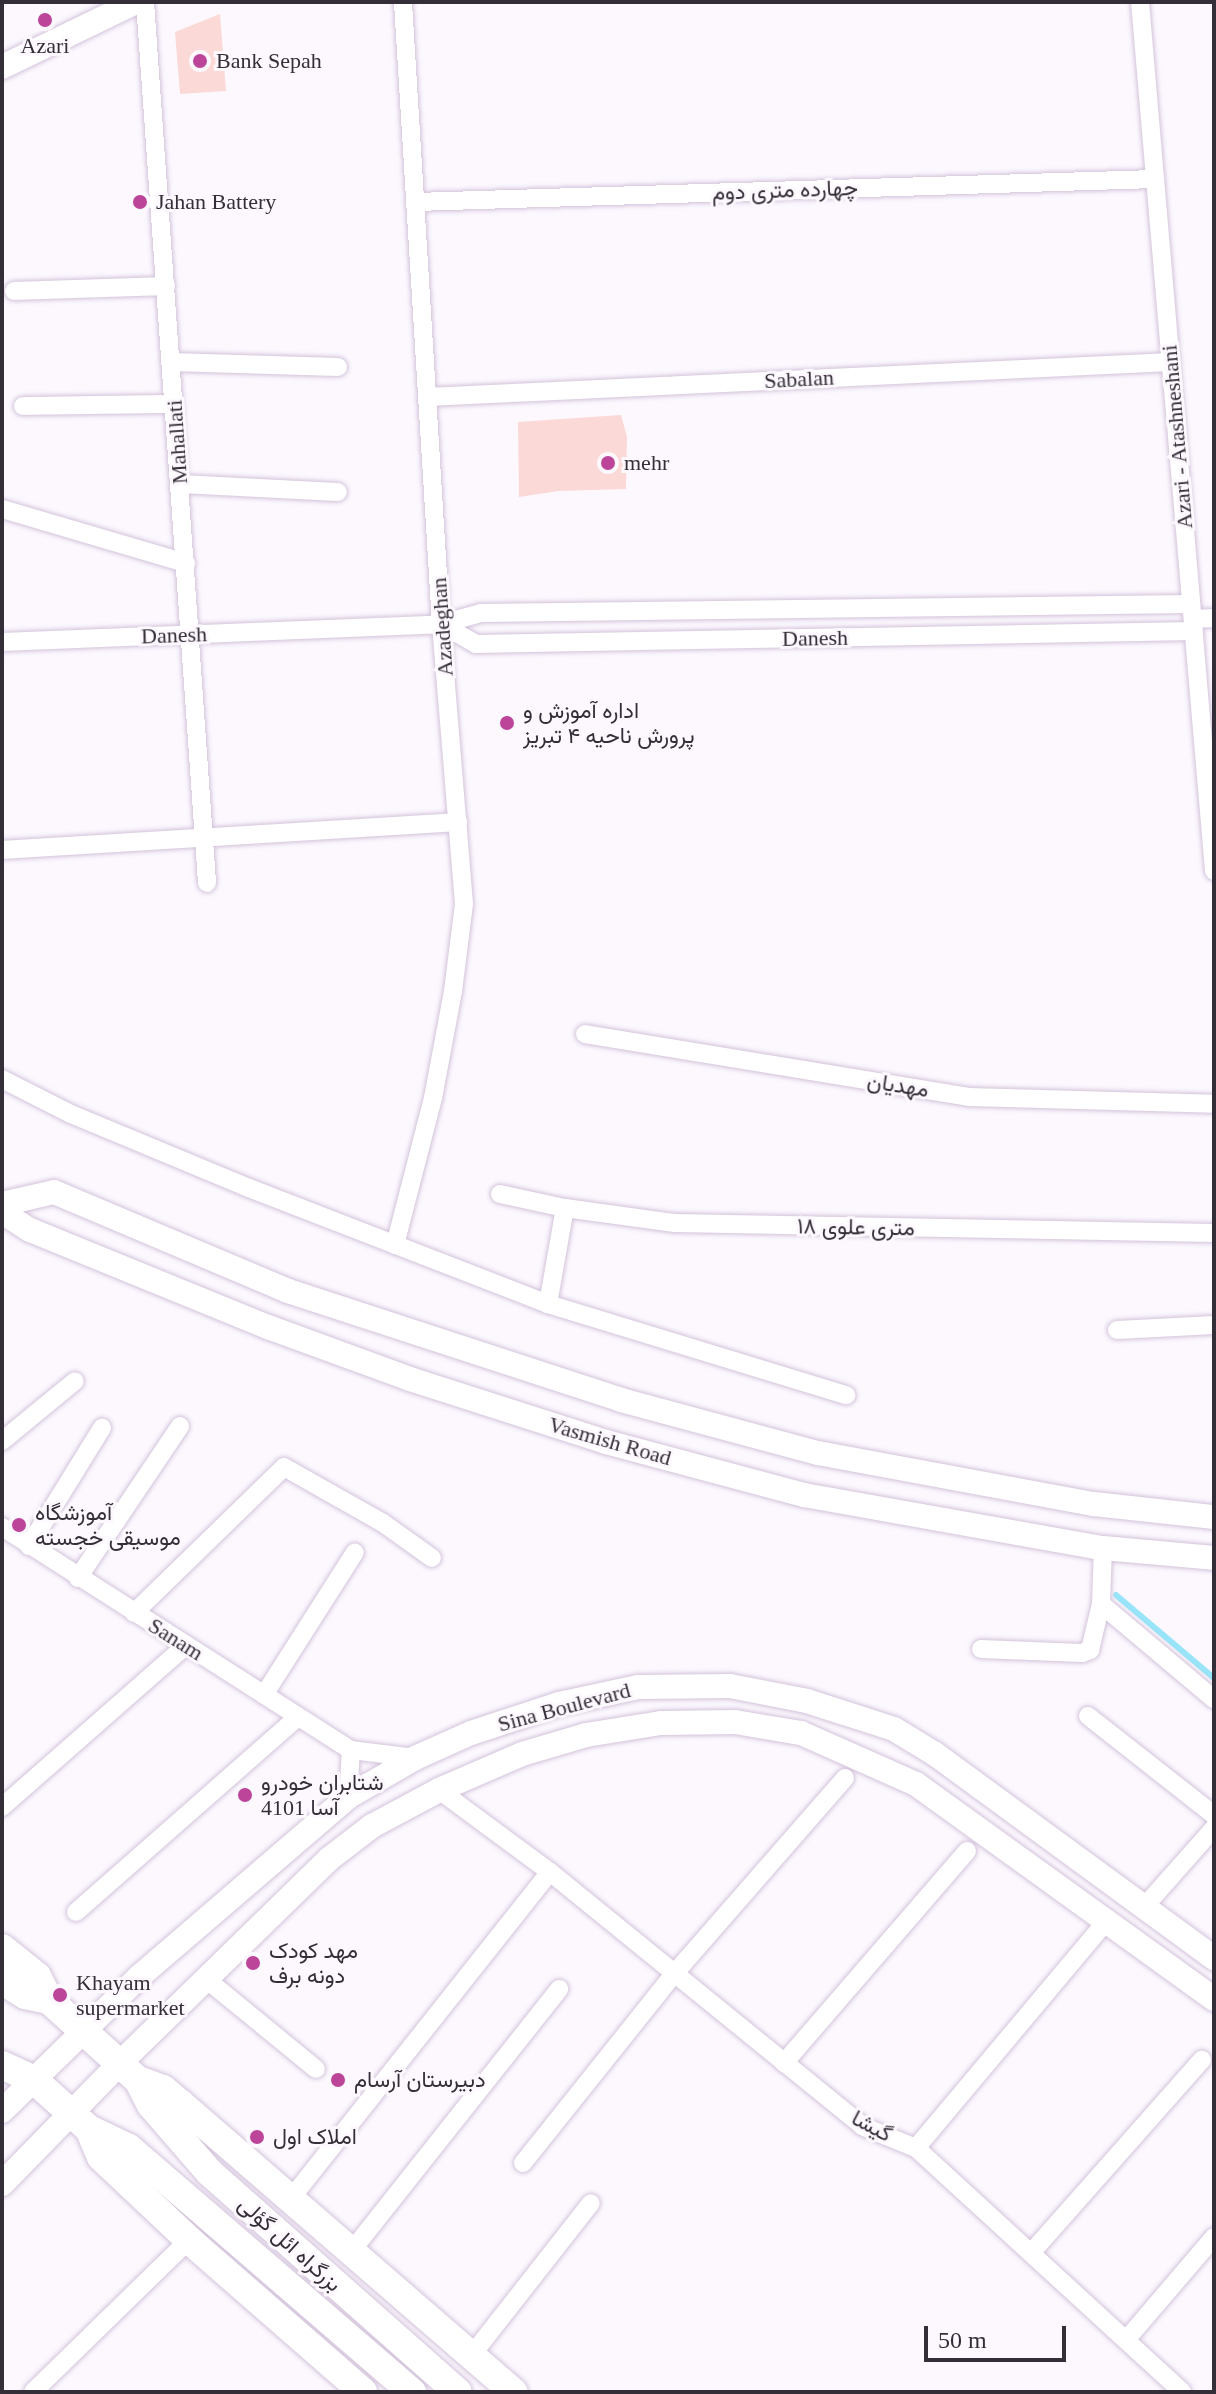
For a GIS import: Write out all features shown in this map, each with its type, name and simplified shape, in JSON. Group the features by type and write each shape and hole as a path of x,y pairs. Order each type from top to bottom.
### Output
{"highway":[{"path":"2,1948 37,1976 49,2000 129,2072 163,2089 513,2392"},
{"path":"2,1981 25,1995 49,2000"},
{"path":"3,2061 34,2080 81,2122 101,2157 189,2240 363,2392"},
{"name":"بزرگراه ائل گؤلی","path":"129,2072 151,2105 209,2172 458,2392"},
{"name":"بزرگراه ائل گؤلی","path":"81,2122 119,2141 186,2195 412,2392"},
{"path":"186,2195 185,2185 191,2176 200,2171 209,2172"}],"main road":[{"path":"2,67 136,2"},
{"name":"Vasmish Road","path":"2,1204 54,1192 288,1291 621,1400 818,1453 1094,1504 1214,1517"},
{"path":"2,1212 30,1230"},
{"path":"2,1230 30,1230"},
{"name":"Vasmish Road","path":"30,1230 325,1348 606,1442 804,1495 1103,1548 1214,1558"},
{"name":"Sina Boulevard","path":"2,2111 83,2030 342,1803 415,1758 471,1733 559,1704 638,1687 730,1686 807,1701 894,1729 935,1754 1214,1958"},
{"name":"Sina Boulevard","path":"2,2184 81,2122 129,2072 206,1979 329,1859 372,1826 439,1790 522,1754 586,1735 661,1723 735,1722 801,1733 916,1784 1108,1919 1214,1999"},
{"path":"916,1784 935,1754"}],"street":[{"name":"Mahallati","path":"145,2 207,883"},
{"name":"Azadeghan","path":"395,1245 433,1098 453,991 464,904 441,624 403,2"},
{"name":"Azari - Atashneshani","path":"1140,2 1214,871"},
{"name":"چهارده متری دوم","path":"415,202 1155,179"},
{"path":"14,291 166,286"},
{"path":"171,362 338,367"},
{"name":"Sabalan","path":"427,397 1171,362"},
{"path":"23,406 174,404"},
{"path":"180,484 338,492"},
{"path":"2,509 186,563"},
{"name":"Danesh","path":"2,642 441,624 481,613 1192,618"},
{"path":"1192,618 1214,618"},
{"name":"Danesh","path":"441,624 476,644 1192,618"},
{"path":"2,850 458,822"},
{"name":"مهدیان","path":"585,1034 969,1097 1214,1104"},
{"path":"2,1079 71,1114 548,1304 846,1395"},
{"name":"۱۸ متری علوی","path":"500,1194 565,1208 675,1223 1214,1233"},
{"path":"548,1304 565,1208"},
{"path":"1117,1330 1214,1325"},
{"path":"2,1441 75,1381"},
{"path":"78,1578 180,1426"},
{"path":"29,1546 102,1428"},
{"path":"134,1613 284,1467 383,1523 432,1558"},
{"name":"Sanam","path":"2,1527 351,1750"},
{"path":"981,1649 1082,1653 1090,1650 1101,1604 1103,1548"},
{"path":"264,1695 355,1552"},
{"path":"1101,1604 1214,1699"},
{"path":"2,1807 185,1646"},
{"path":"1088,1716 1214,1815"},
{"path":"76,1912 298,1717"},
{"path":"342,1803 349,1785 351,1750 415,1758"},
{"path":"523,2163 674,1974 845,1778"},
{"name":"گیشا","path":"439,1790 550,1872 862,2126 916,2148 1182,2392"},
{"path":"1145,1906 1214,1828"},
{"path":"784,2063 967,1851"},
{"path":"289,2201 550,1872"},
{"path":"916,2148 1108,1919"},
{"path":"206,1979 316,2069"},
{"path":"350,2253 559,1989"},
{"path":"1031,2253 1202,2060"},
{"path":"471,2356 591,2203"},
{"path":"1126,2340 1214,2237"},
{"path":"33,2392 189,2240"}],"building":[{"name":"Bank Sepah","path":"220,14 226,91 180,94 175,32"},
{"path":"621,415 627,437 626,489 558,491 519,497 518,422"}],"waterway":[{"path":"1116,1595 1214,1678"}],"place":[{"name":"Azari","path":"45,20"},
{"name":"Bank Sepah","path":"200,61"},
{"name":"Jahan Battery","path":"140,202"},
{"name":"mehr","path":"608,463"},
{"name":"اداره آموزش و پرورش ناحیه ۴ تبریز","path":"507,723"},
{"name":"آموزشگاه موسیقی خجسته","path":"19,1525"},
{"name":"شتابران خودرو 4101 آسا","path":"245,1795"},
{"name":"مهد کودک دونه برف","path":"253,1963"},
{"name":"Khayam supermarket","path":"60,1995"},
{"name":"دبیرستان آرسام","path":"338,2080"},
{"name":"املاک اول","path":"257,2137"}]}
